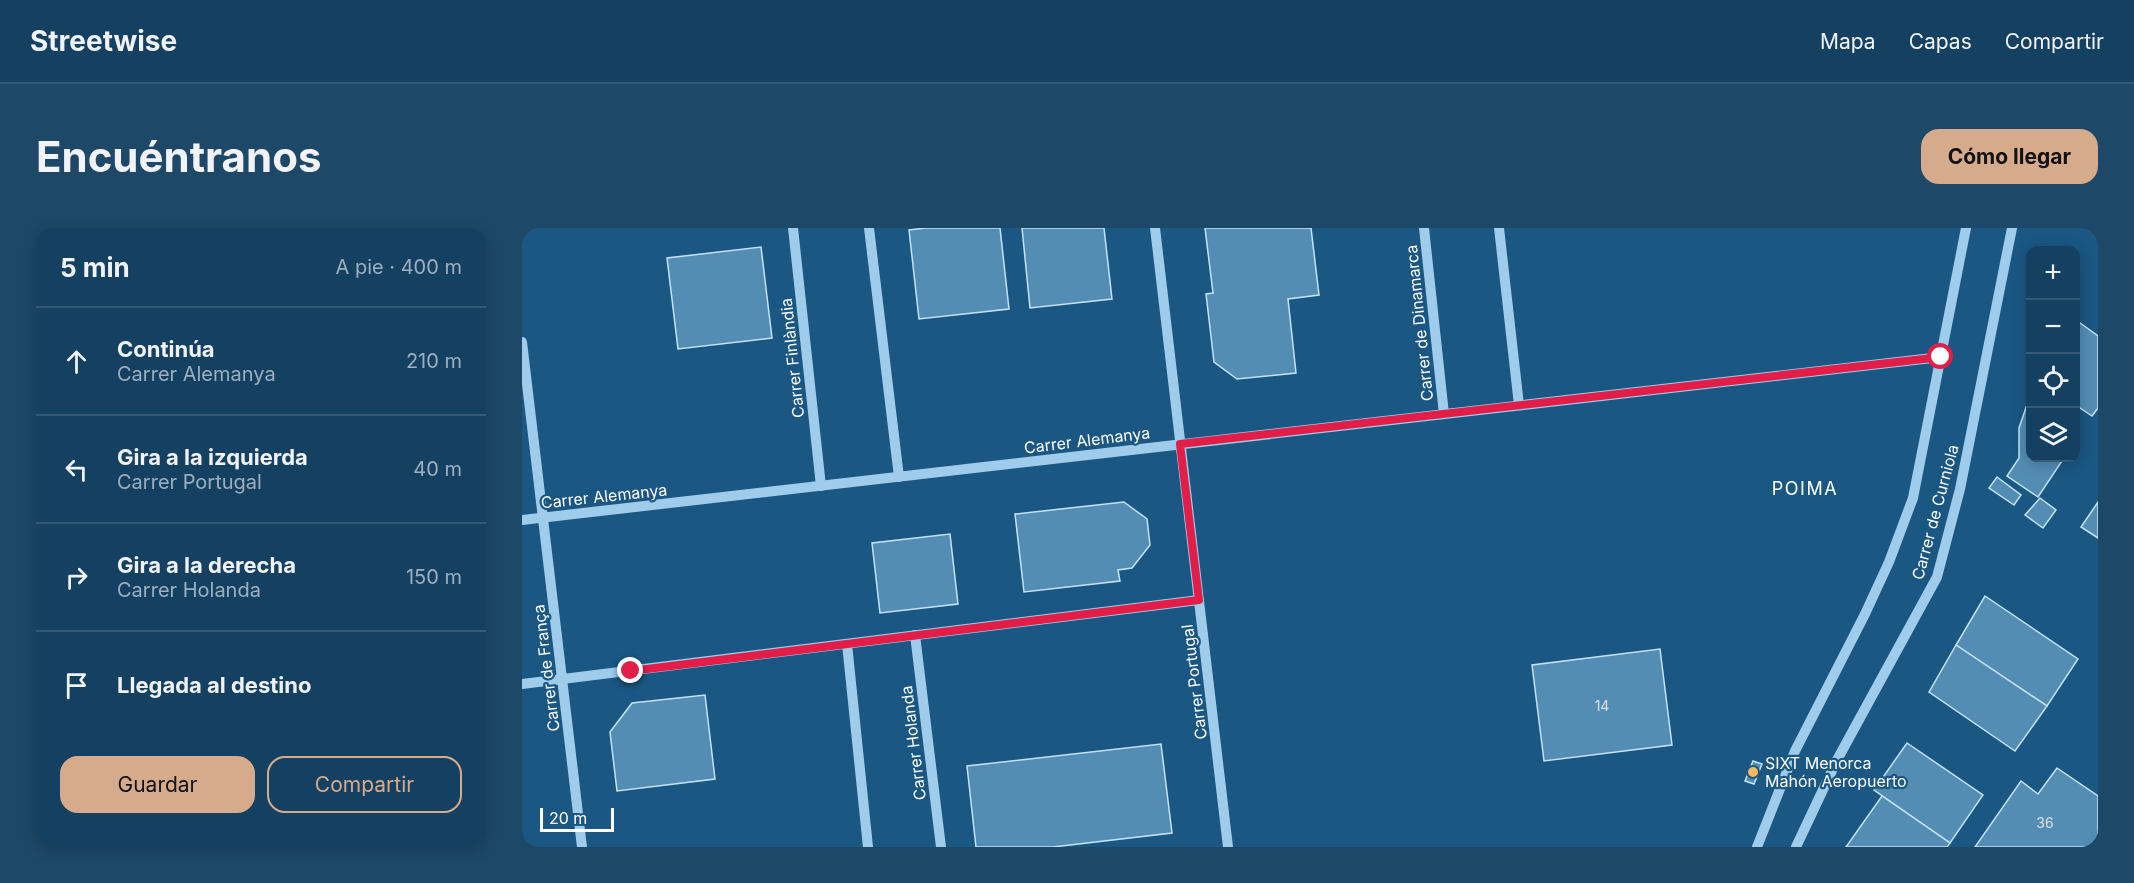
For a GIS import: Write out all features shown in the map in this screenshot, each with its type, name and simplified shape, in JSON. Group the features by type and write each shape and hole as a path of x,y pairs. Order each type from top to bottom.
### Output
{"street":[{"name":"Carrer Finlàndia","path":"793,228 821,486"},
{"path":"869,228 899,477"},
{"name":"Carrer Portugal","path":"1155,228 1228,847"},
{"name":"Carrer de Dinamarca","path":"1424,228 1444,414"},
{"path":"1498,228 1519,405"},
{"path":"1757,847 1795,750 1865,614 1913,498 1966,228"},
{"name":"Carrer de Curniola","path":"1796,847 1837,760 1937,577 1960,489 2012,228"},
{"name":"Carrer de França","path":"522,342 582,847"},
{"name":"Carrer Alemanya","path":"522,520 1941,357"},
{"path":"522,684 1199,600"},
{"name":"Carrer Holanda","path":"915,635 941,847"},
{"path":"847,644 868,847"}],"building":[{"path":"1000,228 1009,309 919,319 909,230"},
{"path":"1022,228 1104,228 1112,299 1030,308"},
{"path":"1205,228 1311,228 1319,295 1288,299 1296,373 1237,379 1214,362 1206,294 1213,293"},
{"path":"761,247 772,338 678,349 667,258"},
{"path":"2080,323 2098,336 2098,408 2092,416 2080,408"},
{"path":"2026,408 2026,462 2061,462 2038,497 2007,476 2019,458 2019,428"},
{"path":"1997,477 2021,495 2014,505 1989,488"},
{"path":"2040,498 2056,510 2043,528 2025,515"},
{"path":"1124,502 1147,519 1150,545 1132,568 1118,570 1120,581 1024,592 1015,514"},
{"path":"2098,502 2098,538 2081,527"},
{"path":"950,534 958,604 880,613 872,543"},
{"path":"1985,596 2078,659 2047,706 1956,645"},
{"path":"1956,645 2047,706 2015,751 1929,692"},
{"path":"1660,649 1672,745 1544,761 1532,665"},
{"path":"705,695 715,779 617,791 610,732 632,703"},
{"path":"1907,743 1983,795 1950,843 1874,790"},
{"path":"1161,744 1172,833 1053,847 976,847 967,766"},
{"name":"SIXT Menorca Mahón Aeropuerto","path":"1753,761 1762,764 1754,784 1745,781"},
{"path":"2057,768 2098,796 2098,847 1975,847 2021,781 2038,794"},
{"path":"1882,796 1950,843 1947,847 1846,847"}],"place":[{"name":"SIXT Menorca Mahón Aeropuerto","path":"1753,772"}],"district":[{"name":"POIMA","path":"1805,488"}],"route":[{"path":"631,671 1199,600 1180,444 1941,357"}]}
